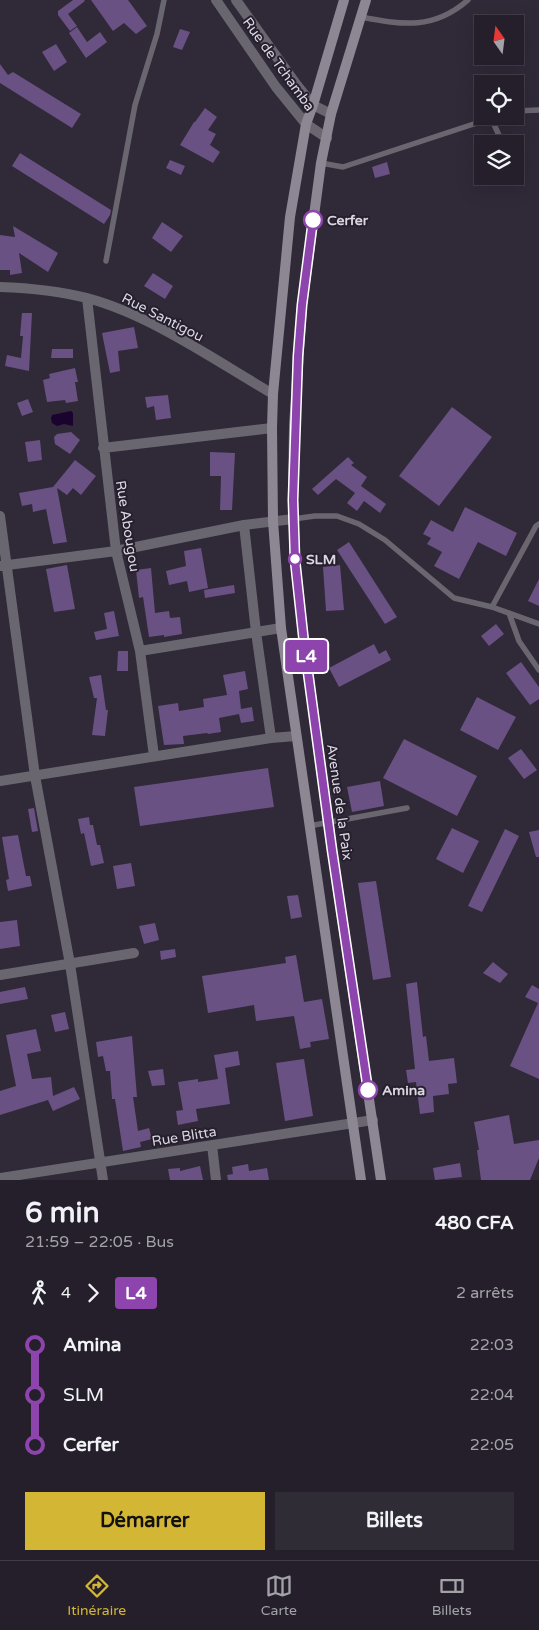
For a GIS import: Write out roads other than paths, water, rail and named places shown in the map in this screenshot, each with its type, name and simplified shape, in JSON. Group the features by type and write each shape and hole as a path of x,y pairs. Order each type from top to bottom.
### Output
{"main road":[{"path":"344,0 306,124 289,226 273,394 273,521 281,628 361,1180"},
{"name":"Avenue de la Paix","path":"366,0 331,114 321,163 302,305 294,426 294,519 298,598 381,1180"}],"street":[{"name":"Rue de Tchamba","path":"216,0 276,87 306,124 327,138"},
{"name":"Rue de Tchamba","path":"236,0 291,78 313,105 331,114"},
{"name":"Rue Santigou","path":"0,287 87,298 123,310 159,327 273,394"},
{"name":"Rue Abougou","path":"87,298 116,551 140,650 154,756"},
{"path":"103,448 272,428"},
{"path":"0,516 4,566 35,776 70,964 103,1180"},
{"path":"4,566 116,551 244,525 294,519"},
{"path":"244,525 256,632 271,738"},
{"path":"140,650 281,628"},
{"path":"0,782 154,756 271,738 296,736"},
{"path":"0,974 134,953"},
{"name":"Rue Blitta","path":"0,1178 373,1120"},
{"path":"212,1146 216,1180"}],"lane":[{"path":"106,261 135,105 157,34 164,0"},
{"path":"361,17 394,23 416,23 436,20 455,12 468,0"},
{"path":"524,111 539,110"},
{"path":"321,163 343,167 474,124"},
{"path":"294,519 315,516 337,516 359,524 385,540 454,598 492,607 539,624"},
{"path":"492,607 536,526 539,524"},
{"path":"509,613 519,641 539,670"},
{"path":"309,826 407,808"}],"place":[{"name":"Cerfer","path":"313,220"},
{"name":"SLM","path":"295,559"},
{"name":"Amina","path":"368,1090"}]}
